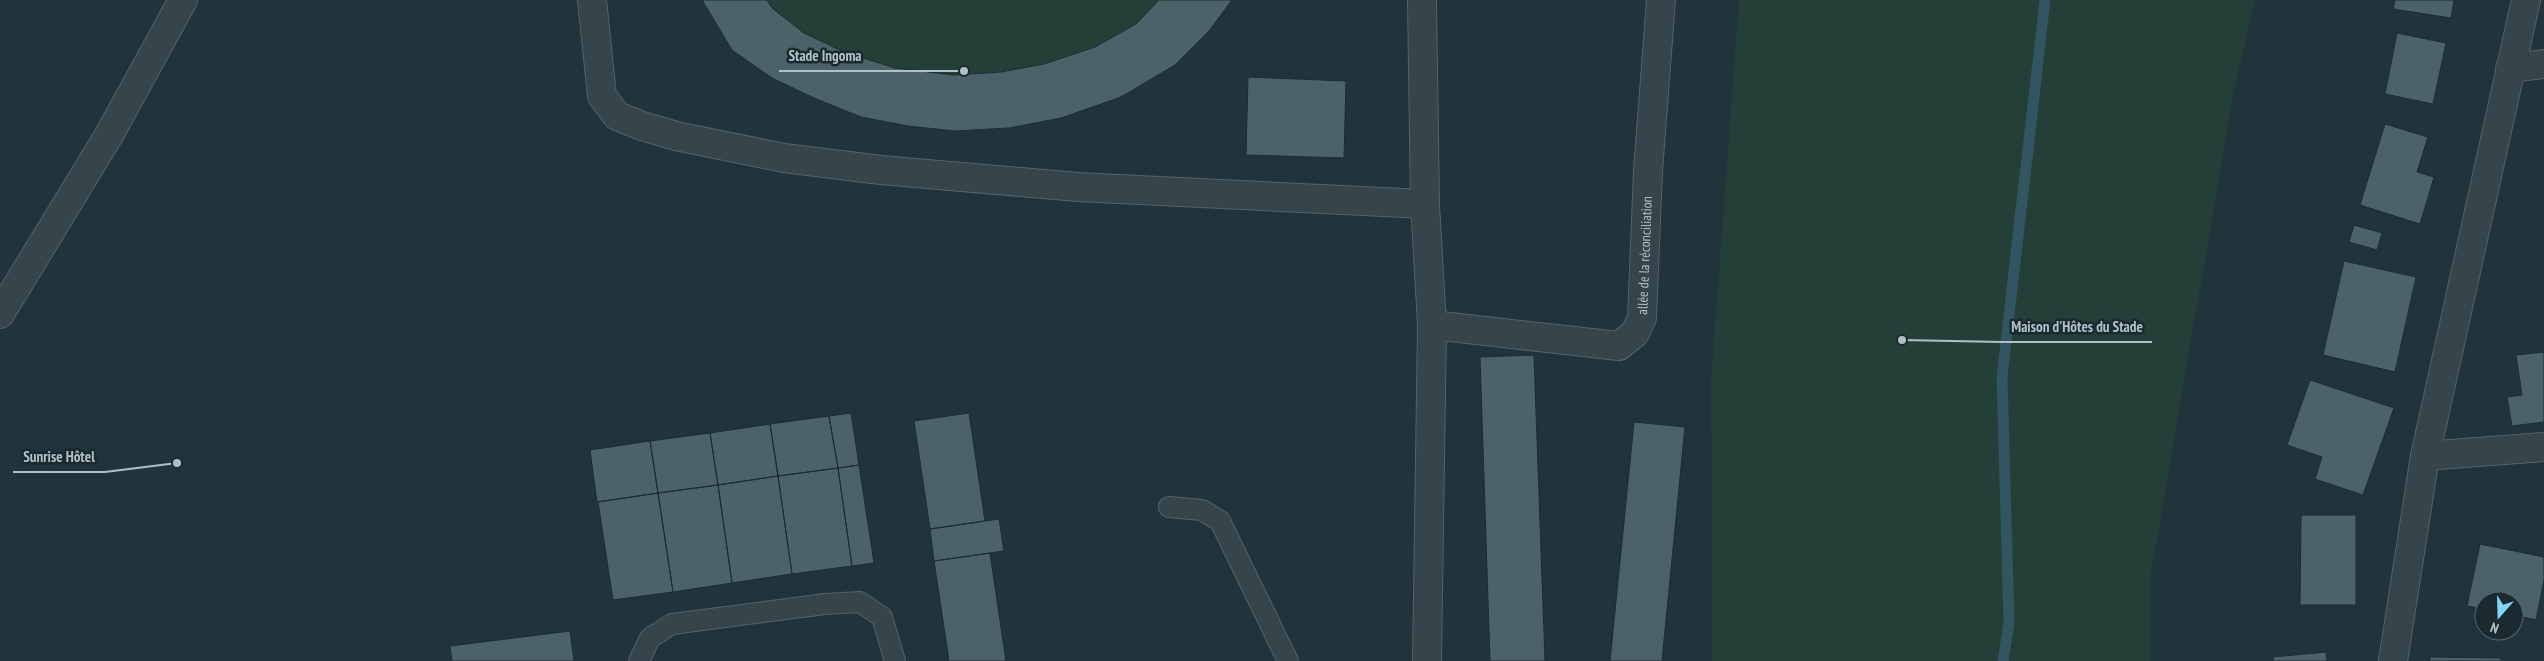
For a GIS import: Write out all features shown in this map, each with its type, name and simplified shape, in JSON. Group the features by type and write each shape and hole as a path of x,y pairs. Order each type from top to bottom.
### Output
{"street":[{"path":"0,314 109,135 183,0"},
{"path":"592,0 602,96 617,116 676,136 784,158 881,170 1078,187 1425,204"},
{"path":"1422,0 1425,204 1432,325 1427,661"},
{"name":"allée de la réconciliation","path":"1432,325 1619,346 1635,333 1642,318 1648,172 1661,0"},
{"path":"2393,661 2425,456 2526,0"},
{"path":"2510,68 2544,64"},
{"path":"2425,456 2544,447"}],"lane":[{"path":"1169,508 1202,510 1220,521 1288,661"},
{"path":"638,661 650,638 672,624 825,604 860,602 882,617 895,661"}],"green space":[{"path":"702,0 1232,0 1209,31 1175,65 1121,97 1061,118 1009,128 861,117 814,98 772,78 732,50"},
{"path":"1739,0 2255,0 2234,91 2151,574 2151,661 1712,661 1711,380"}],"building":[{"path":"702,0 767,0 772,8 804,33 844,52 895,68 954,75 1001,72 1044,64 1095,47 1136,24 1159,0 1232,0 1209,31 1175,65 1121,97 1061,118 1009,128 955,131 908,126 861,117 772,78 732,50"},
{"path":"2395,0 2454,0 2451,18 2393,9"},
{"path":"2397,33 2446,43 2433,104 2385,94"},
{"path":"1248,77 1346,81 1344,158 1246,155"},
{"path":"2385,124 2428,137 2417,172 2434,177 2420,224 2360,205"},
{"path":"2354,225 2382,233 2377,250 2349,242"},
{"path":"2344,261 2416,277 2395,372 2323,355"},
{"path":"2544,352 2544,422 2512,426 2507,397 2522,395 2516,355"},
{"path":"1534,355 1545,661 1490,661 1480,357"},
{"path":"2310,380 2394,408 2363,495 2315,479 2322,457 2287,445"},
{"path":"851,413 859,465 838,468 829,416"},
{"path":"969,413 985,521 930,529 914,421"},
{"path":"829,416 838,468 778,476 770,424"},
{"path":"1634,422 1685,427 1662,661 1610,661"},
{"path":"770,424 778,476 718,485 710,433"},
{"path":"710,433 718,485 658,493 650,441"},
{"path":"650,441 658,493 597,502 590,450"},
{"path":"859,465 874,563 852,566 838,468"},
{"path":"838,468 852,566 792,574 778,476"},
{"path":"778,476 792,574 732,583 718,485"},
{"path":"718,485 732,583 673,592 658,493"},
{"path":"658,493 673,592 613,600 598,502"},
{"path":"2301,515 2356,515 2356,605 2300,605"},
{"path":"999,519 1004,551 934,561 930,529"},
{"path":"2480,544 2544,557 2544,580 2536,620 2524,617 2524,591 2474,591 2474,607 2467,606"},
{"path":"990,553 1006,661 949,661 934,561"},
{"path":"570,631 574,661 452,661 450,646"},
{"path":"2326,652 2327,661 2273,661 2273,657"},
{"path":"2430,657 2501,658 2501,661 2430,661"}],"waterway":[{"path":"2003,661 2009,623 2002,377 2045,0"}],"place":[{"name":"Stade Ingoma","path":"964,71"},
{"name":"Maison d'Hôtes du Stade","path":"1902,340"},
{"name":"Sunrise Hôtel","path":"177,463"}]}
